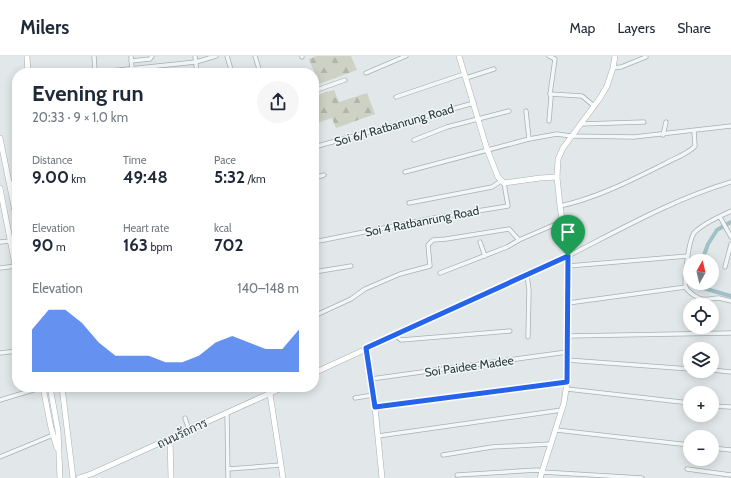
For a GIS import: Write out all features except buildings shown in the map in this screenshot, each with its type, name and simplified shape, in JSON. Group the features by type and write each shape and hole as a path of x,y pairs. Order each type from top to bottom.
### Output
{"street":[{"path":"27,56 28,68"},
{"path":"94,56 95,68"},
{"path":"131,56 132,68"},
{"path":"131,61 150,59 152,56"},
{"path":"195,56 197,68"},
{"path":"141,68 196,62 216,56"},
{"path":"227,56 231,68"},
{"path":"255,56 259,68"},
{"path":"366,73 406,56"},
{"path":"460,56 487,149 498,177 503,182"},
{"path":"549,56 555,59 550,94 549,121"},
{"path":"540,478 562,410 567,382 568,256 557,177 558,159 571,136 607,86 615,56"},
{"path":"613,68 621,67 646,57"},
{"path":"396,97 465,76 494,69"},
{"path":"319,90 345,80"},
{"path":"550,94 582,96 594,106"},
{"name":"Soi 6/1 Ratbanrung Road","path":"319,146 474,102"},
{"path":"414,140 447,127 509,110"},
{"path":"526,111 529,139"},
{"path":"581,124 644,122"},
{"path":"663,135 666,122"},
{"path":"405,172 487,149 557,134 571,136 634,138 731,126"},
{"path":"560,206 577,202 619,185 683,154 695,146 694,131"},
{"path":"0,138 12,194"},
{"path":"319,176 324,175"},
{"path":"409,203 492,187 503,182 557,177"},
{"name":"Soi 4 Ratbanrung Road","path":"319,241 434,218 508,206 503,182"},
{"path":"319,371 568,256 634,222 710,188 731,182"},
{"path":"0,188 3,216 12,249"},
{"path":"688,254 694,233 731,211"},
{"path":"721,218 730,236"},
{"path":"440,273 507,247 519,240 564,221"},
{"path":"319,314 351,299 365,289 400,274 430,266 428,244 432,240 509,229 519,240"},
{"path":"0,242 10,241"},
{"path":"480,242 485,256"},
{"path":"725,267 731,244"},
{"path":"568,266 683,256"},
{"path":"0,268 12,266"},
{"path":"319,271 351,266"},
{"path":"527,275 529,290 528,337"},
{"path":"568,303 683,287"},
{"path":"689,290 702,300 720,298 731,301"},
{"path":"395,335 401,340 510,331"},
{"path":"568,336 731,333"},
{"path":"366,348 375,407 382,478"},
{"path":"0,354 12,352"},
{"name":"Soi Paidee Madee","path":"371,379 406,376 567,352"},
{"path":"567,360 683,368"},
{"path":"719,371 731,372"},
{"path":"375,407 567,382"},
{"path":"566,389 683,402"},
{"path":"0,400 26,392"},
{"path":"44,392 53,436 58,452"},
{"path":"51,392 58,431 60,478"},
{"path":"63,392 74,478"},
{"name":"ถนนรัถการ","path":"79,478 274,392"},
{"path":"270,394 283,478"},
{"path":"355,398 373,395"},
{"path":"719,406 731,407"},
{"path":"378,436 562,410"},
{"path":"227,413 228,478"},
{"path":"57,422 65,414"},
{"path":"185,418 189,430"},
{"path":"556,430 683,444"},
{"path":"0,456 53,436"},
{"path":"170,439 171,478"},
{"path":"443,455 492,447 551,444"},
{"path":"719,449 731,450"},
{"path":"228,469 281,465"},
{"path":"687,469 731,475"},
{"path":"457,475 533,471 642,478"}],"green space":[{"path":"317,56 351,56 357,70 319,84 319,68 313,68 309,59"},
{"path":"334,90 339,102 367,93 375,114 336,128 332,118 319,122 319,94"}],"waterway":[{"path":"704,254 708,244 717,230 731,222"},
{"path":"710,290 731,296"}],"route":[{"path":"568,256 567,382 375,407 366,348 568,256"}]}
